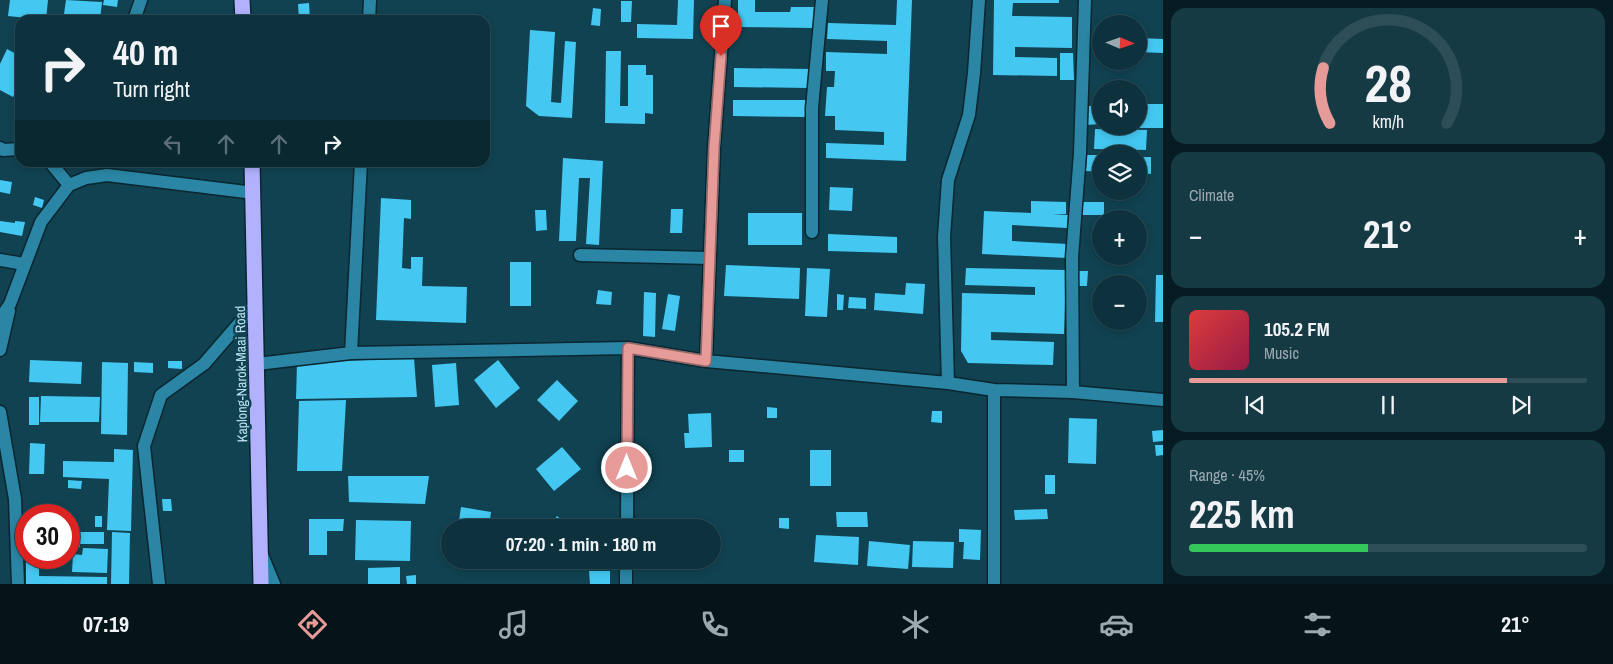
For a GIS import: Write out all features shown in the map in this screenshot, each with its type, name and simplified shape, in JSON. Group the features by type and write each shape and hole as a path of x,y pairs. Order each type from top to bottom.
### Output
{"highway":[{"path":"242,0 243,15"},
{"name":"Kaplong-Narok-Maai Road","path":"252,167 262,584"}],"street":[{"path":"136,15 141,0"},
{"path":"368,15 370,0"},
{"path":"706,361 714,148 725,0"},
{"path":"812,232 812,108 822,0"},
{"path":"948,383 944,237 948,180 969,115 979,0"},
{"path":"1073,392 1072,258 1080,153 1085,0"},
{"path":"0,148 3,150 15,149"},
{"path":"54,167 69,185"},
{"path":"351,353 361,167"},
{"path":"0,350 10,304 24,264 42,222 69,185 86,178 107,175 254,193"},
{"path":"580,254 710,258"},
{"path":"0,260 24,264"},
{"path":"0,320 10,304"},
{"path":"159,584 144,446 161,395 204,364 256,304"},
{"path":"257,364 351,353 628,348 706,361 948,383 994,390 1073,392 1163,400"},
{"path":"627,519 628,348"},
{"path":"994,390 994,584"},
{"path":"0,412 15,499 18,584"},
{"path":"261,553 274,584"},
{"path":"626,569 626,584"}],"building":[{"path":"10,0 48,0 46,15 8,16"},
{"path":"66,0 102,2 101,15 64,14"},
{"path":"104,0 118,0 117,7 103,5"},
{"path":"678,0 694,0 693,39 637,38 637,24 677,25"},
{"path":"738,0 755,0 755,12 790,12 791,7 814,7 813,28 738,27"},
{"path":"897,0 912,0 906,161 826,158 826,143 884,145 884,132 835,130 835,116 825,116 827,87 834,87 835,71 826,71 826,52 887,54 887,41 827,39 828,23 896,25"},
{"path":"994,0 1059,0 1059,3 1013,3 1012,16 1072,17 1072,48 1015,47 1015,57 1057,58 1057,76 993,75"},
{"path":"621,1 632,1 631,22 621,22"},
{"path":"309,3 310,15 299,15 298,4"},
{"path":"593,8 601,9 600,26 591,25"},
{"path":"530,30 555,32 551,102 561,103 565,41 576,42 572,118 539,116 526,106"},
{"path":"1148,38 1163,39 1163,53 1148,52"},
{"path":"7,49 15,53 15,93 13,97 0,90 0,64"},
{"path":"606,51 621,51 620,106 628,106 628,65 646,65 646,75 653,75 653,114 645,113 645,124 605,123"},
{"path":"1060,53 1073,53 1074,80 1060,80"},
{"path":"734,68 809,69 809,88 734,87"},
{"path":"733,100 807,100 807,117 733,116"},
{"path":"1147,104 1163,104 1163,128 1147,128"},
{"path":"1086,106 1092,106 1092,125 1087,125"},
{"path":"1095,135 1147,135 1146,145 1094,145"},
{"path":"1087,155 1092,155 1092,171 1086,171"},
{"path":"1147,157 1151,157 1151,174 1147,174"},
{"path":"563,158 603,161 599,245 586,244 590,178 579,178 576,241 559,241"},
{"path":"0,180 12,182 10,194 0,192"},
{"path":"830,187 853,188 852,211 829,210"},
{"path":"35,197 44,200 42,208 33,205"},
{"path":"381,198 411,200 411,219 404,218 402,268 411,269 411,257 423,257 422,286 467,287 466,323 376,320"},
{"path":"1031,201 1066,202 1066,214 1052,214 1068,215 1067,228 1012,225 1012,241 1068,244 1067,258 982,254 984,211 1031,213"},
{"path":"1082,202 1104,202 1104,210 1092,210 1092,215 1082,215"},
{"path":"671,209 683,209 682,233 670,233"},
{"path":"535,210 546,210 547,230 536,231"},
{"path":"748,213 802,213 802,245 748,245"},
{"path":"0,221 25,222 22,236 0,232"},
{"path":"828,234 897,237 897,253 828,251"},
{"path":"510,262 531,262 531,306 510,306"},
{"path":"726,265 800,268 799,299 724,296"},
{"path":"807,268 830,269 827,317 805,316"},
{"path":"966,268 1066,270 1064,334 991,332 991,340 1054,342 1053,365 968,363 961,351 962,293 1035,295 1035,287 965,285"},
{"path":"1079,271 1088,271 1087,286 1079,286"},
{"path":"1156,275 1163,275 1163,322 1155,322"},
{"path":"906,283 925,284 923,314 874,310 875,293 905,295"},
{"path":"598,290 612,292 611,305 596,304"},
{"path":"644,292 656,293 655,337 643,336"},
{"path":"668,294 680,296 675,331 662,329"},
{"path":"837,294 844,295 843,310 837,310"},
{"path":"849,297 866,298 866,309 848,308"},
{"path":"414,358 417,397 296,399 297,363"},
{"path":"30,360 82,362 81,384 29,382"},
{"path":"498,360 520,388 496,408 474,380"},
{"path":"168,361 182,361 182,369 168,368"},
{"path":"102,362 128,363 127,435 101,434"},
{"path":"134,362 153,363 153,373 134,372"},
{"path":"456,363 459,405 435,407 432,365"},
{"path":"557,380 578,401 559,421 537,400"},
{"path":"41,396 100,397 99,422 40,422"},
{"path":"29,397 39,397 39,425 29,425"},
{"path":"346,400 342,471 297,471 299,401"},
{"path":"767,407 777,408 777,418 767,418"},
{"path":"932,411 942,411 942,423 931,422"},
{"path":"711,413 712,447 685,448 684,433 689,433 688,414"},
{"path":"1069,418 1097,419 1096,464 1068,463"},
{"path":"1163,430 1163,441 1153,442 1152,431"},
{"path":"30,443 45,444 44,474 29,474"},
{"path":"1155,445 1163,445 1163,455 1156,456"},
{"path":"562,447 581,469 554,491 536,469"},
{"path":"114,449 133,450 131,531 107,530 109,479 63,477 63,461 114,462"},
{"path":"729,450 744,450 744,462 729,462"},
{"path":"810,450 831,450 831,486 810,486"},
{"path":"1045,475 1055,475 1055,494 1045,494"},
{"path":"348,476 429,476 425,504 349,502"},
{"path":"68,480 82,481 81,489 68,488"},
{"path":"162,499 171,499 172,511 163,511"},
{"path":"461,507 491,512 490,519 459,519"},
{"path":"1047,509 1048,519 1015,520 1014,510"},
{"path":"836,512 867,512 868,527 837,527"},
{"path":"95,516 102,516 102,527 95,527"},
{"path":"779,518 789,518 789,529 779,528"},
{"path":"309,519 344,519 343,531 327,531 327,555 309,555"},
{"path":"356,520 411,521 410,561 355,560"},
{"path":"959,529 981,530 980,560 963,559 964,542 959,542"},
{"path":"80,532 104,532 104,544 80,544"},
{"path":"112,532 130,533 129,584 111,584"},
{"path":"816,535 859,537 858,565 814,562"},
{"path":"869,541 910,545 908,569 867,566"},
{"path":"913,541 954,542 953,568 912,567"},
{"path":"83,548 108,549 107,573 72,572 72,569 80,569 80,555 82,555"},
{"path":"400,567 400,584 368,584 368,568"},
{"path":"26,569 39,569 39,576 107,577 107,584 26,584"},
{"path":"589,571 610,571 610,584 590,584"},
{"path":"416,575 416,584 407,584 406,576"}],"route":[{"path":"627,468 628,348 706,361 714,148 721,56"}]}
